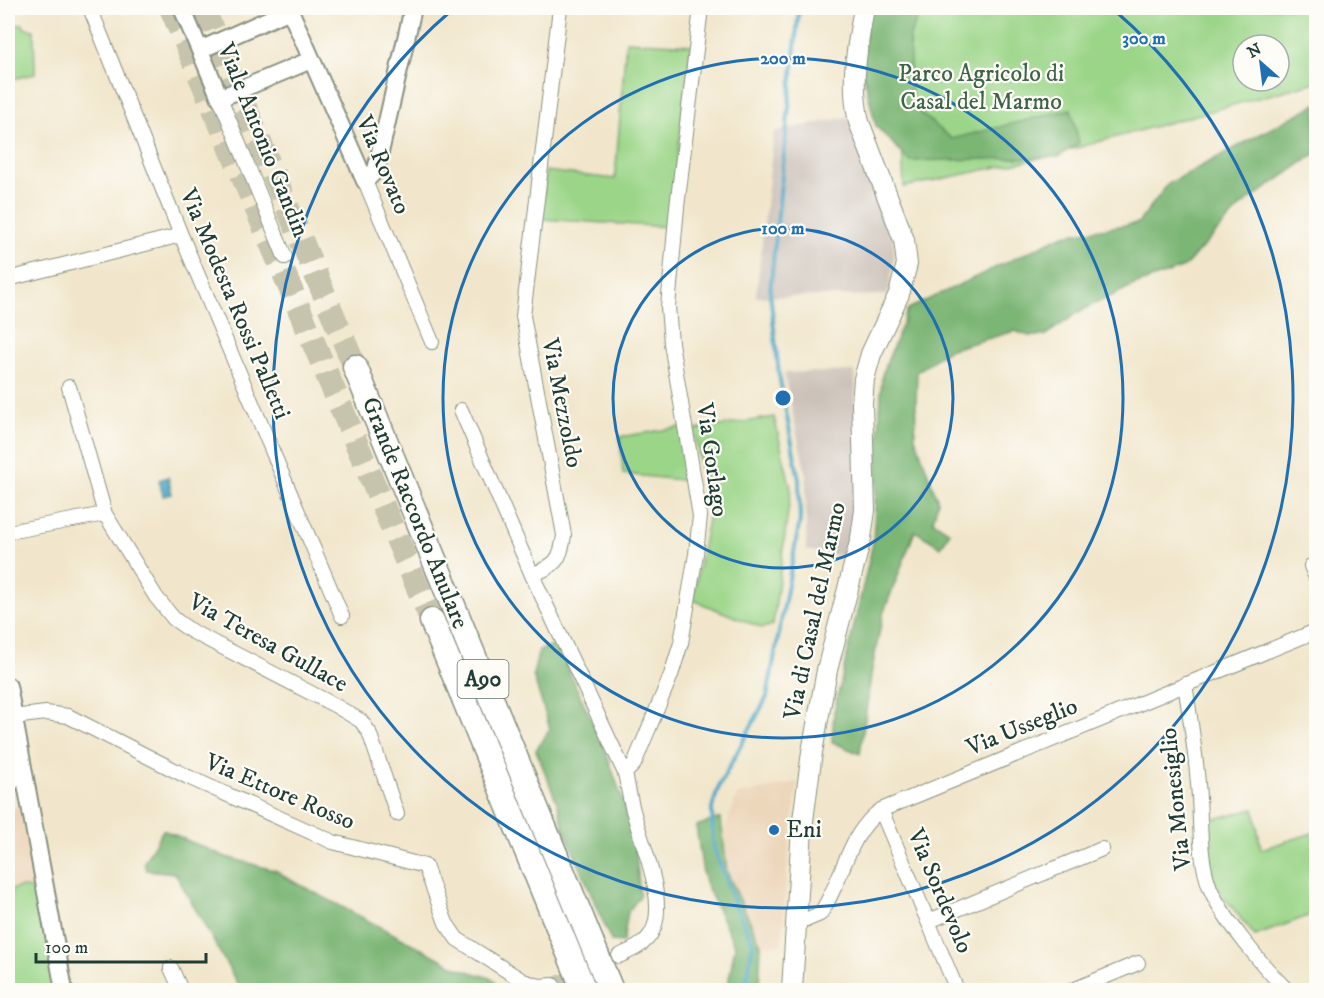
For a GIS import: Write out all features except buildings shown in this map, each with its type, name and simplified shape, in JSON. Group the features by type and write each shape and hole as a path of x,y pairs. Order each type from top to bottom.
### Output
{"highway":[{"name":"Grande Raccordo Anulare","path":"355,368 611,990"},
{"name":"Grande Raccordo Anulare","path":"432,621 584,990"}],"main road":[{"name":"Via di Casal del Marmo","path":"792,990 795,918 806,794 819,706 861,538 866,500 862,404 864,379 871,354 899,294 907,264 904,240 855,108 854,76 864,8"}],"street":[{"name":"Via Modesta Rossi Palletti","path":"90,8 181,235 342,616"},
{"name":"Viale Antonio Gandin","path":"182,8 285,258"},
{"path":"366,181 375,174 412,8"},
{"name":"Via Mezzoldo","path":"532,575 555,564 561,553 564,535 523,316 560,8"},
{"name":"Via Gorlago","path":"625,773 634,764 675,665 681,643 700,516 671,343 668,307 677,207 701,8"},
{"path":"200,50 289,9"},
{"name":"Via Rovato","path":"289,9 366,181 432,342"},
{"path":"220,98 311,60"},
{"path":"8,279 181,235"},
{"name":"Via Teresa Gullace","path":"69,387 105,514 156,597 179,623 336,706 365,725 398,814"},
{"path":"461,410 532,575 625,773 658,910 654,929 648,939 635,949 619,956"},
{"path":"8,532 105,514"},
{"name":"Via Usseglio","path":"795,918 808,919 820,914 858,835 871,818 881,810 1317,631"},
{"name":"Via Monesiglio","path":"1185,684 1194,738 1201,836 1210,888 1234,927 1287,990"},
{"path":"8,686 64,990"},
{"name":"Via Ettore Rosso","path":"13,717 46,713 68,716 188,777 333,842 425,866 446,924 458,939 523,981 539,986 553,985"},
{"path":"8,789 22,766"},
{"name":"Via Sordevolo","path":"881,810 957,990"},
{"path":"929,921 1102,849"},
{"path":"1073,990 1138,963"},
{"path":"171,968 181,990"}],"shaded area":[{"path":"848,117 893,232 894,257 888,295 756,297 774,132"},
{"path":"855,371 858,470 848,557 806,550 806,475 784,373"},
{"path":"798,782 788,857 782,944 761,945 727,872 724,832 737,795"},
{"path":"20,805 40,891 8,890 8,812"}],"green space":[{"path":"868,8 922,8 909,37 912,106 952,139 1071,109 1079,143 1058,157 910,161 876,126 862,68"},
{"name":"Parco Agricolo di Casal del Marmo","path":"896,8 1316,8 1316,82 1291,89 1291,33 1231,33 1231,93 1276,93 1040,158 904,187"},
{"path":"23,24 24,28 34,30 35,74 8,80 8,26"},
{"path":"626,41 691,45 669,227 541,219 546,171 615,179"},
{"path":"1316,104 1316,153 1241,206 1184,267 1134,285 1082,310 1044,336 1029,336 1015,331 948,350 917,372 915,437 938,501 933,521 950,532 941,547 915,531 883,614 872,669 860,754 832,742 834,712 873,543 882,375 908,309 1064,235 1138,223 1168,184"},
{"path":"774,417 791,489 773,625 762,628 693,600 709,514 694,430"},
{"path":"681,427 690,481 623,474 620,437"},
{"path":"557,645 606,752 634,833 640,896 628,912 623,942 611,941 564,829 558,805 536,750 550,729 533,675 539,650"},
{"path":"1254,809 1261,849 1316,832 1316,913 1255,936 1216,887 1210,861 1209,820"},
{"path":"721,818 727,872 761,945 759,990 727,990 735,946 704,880 696,826"},
{"path":"163,830 226,857 277,871 458,968 493,979 500,990 241,990 175,873 146,870 144,862"},
{"path":"23,887 40,891 56,990 8,990 8,890"}],"water":[{"path":"168,477 172,494 163,496 159,480"}],"waterway":[{"path":"745,990 753,943 735,904 713,845 712,808 719,786 767,697 800,520 799,480 779,375 770,292 799,8"}],"tunnel":[{"path":"171,8 432,621"},
{"path":"203,8 355,367"},
{"path":"553,985 606,962"}],"place":[{"name":"Eni","path":"774,830"}]}
